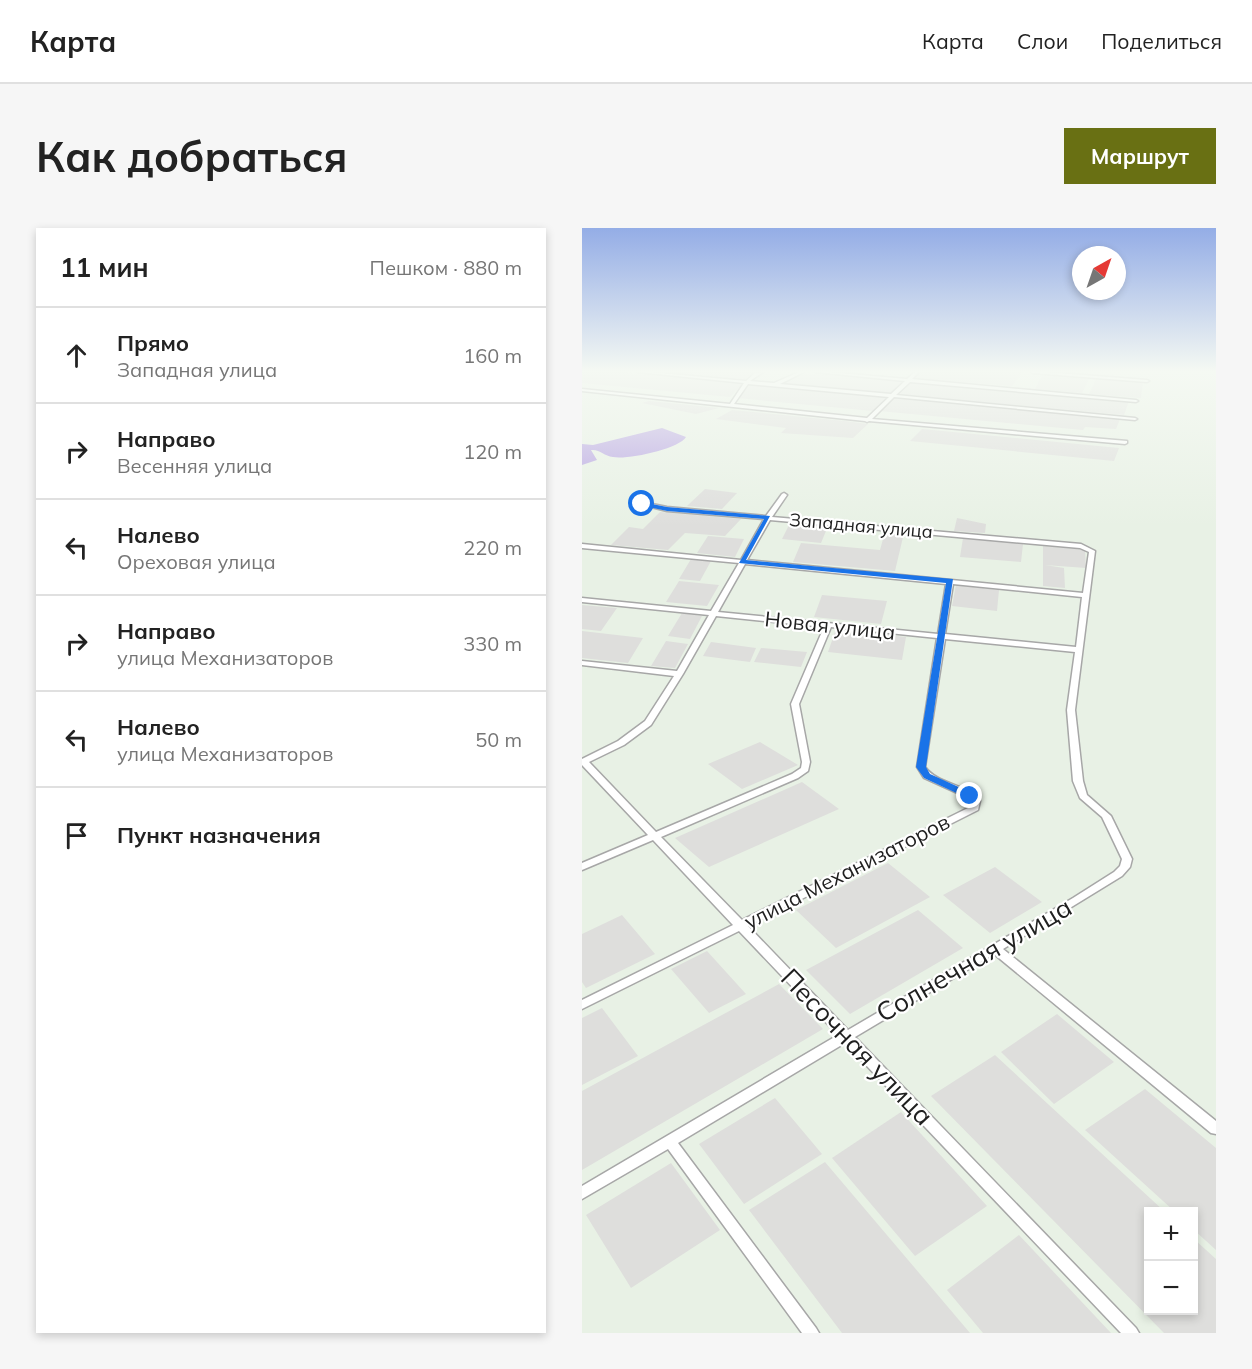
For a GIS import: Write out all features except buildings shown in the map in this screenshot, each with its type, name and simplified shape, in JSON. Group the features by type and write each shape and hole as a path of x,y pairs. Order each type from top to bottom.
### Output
{"street":[{"path":"899,424 1125,442"},
{"path":"582,762 621,742 648,723 679,674 768,518 784,495"},
{"name":"Западная улица","path":"642,504 667,509 1081,546 1092,551 1085,595"},
{"path":"582,546 1085,595 1078,650"},
{"name":"улица Механизаторов","path":"582,1005 975,808 975,801 970,796 927,776 921,767 950,581"},
{"name":"Новая улица","path":"582,600 1078,650"},
{"path":"582,867 795,776 805,769 806,762 795,704 828,626"},
{"name":"Солнечная улица","path":"582,1193 1118,874 1125,867 1127,859 1106,816 1083,796 1078,781 1071,710 1078,650"},
{"path":"582,663 679,674"},
{"name":"Песочная улица","path":"582,762 1131,1333"},
{"path":"994,948 1216,1129"},
{"path":"670,1142 811,1333"}],"shaded area":[{"path":"752,424 868,424 853,438 781,433 786,428"},
{"path":"1014,424 1118,424 1116,429 1085,427 1083,430"},
{"path":"662,428 686,437 674,446 629,457 613,457 591,450 597,460 582,465 582,444 593,445"},
{"path":"922,429 1119,448 1114,461 910,441"},
{"path":"705,489 737,493 722,509 687,506"},
{"path":"660,512 741,519 725,536 685,533 668,550 611,545 629,527 643,529"},
{"path":"957,518 986,524 985,533 954,531"},
{"path":"790,523 828,526 821,543 782,539"},
{"path":"885,532 904,533 895,571 793,562 801,543 880,550"},
{"path":"708,536 744,539 735,557 697,553"},
{"path":"963,538 1023,544 1021,562 960,557"},
{"path":"1043,546 1085,550 1086,568 1045,565 1064,568 1065,588 1043,586"},
{"path":"691,559 711,561 700,581 679,579"},
{"path":"679,581 719,585 707,606 666,602"},
{"path":"956,585 999,590 997,611 952,606"},
{"path":"822,595 887,601 881,624 814,617"},
{"path":"582,605 617,608 601,631 582,629"},
{"path":"682,613 702,616 690,639 668,636"},
{"path":"836,629 906,637 902,660 828,652"},
{"path":"582,631 643,638 628,663 582,658"},
{"path":"666,641 688,644 675,668 651,666"},
{"path":"711,642 756,648 750,662 703,656"},
{"path":"761,648 807,652 801,667 754,662"},
{"path":"760,742 798,765 742,789 708,764"},
{"path":"802,782 839,809 709,867 675,838"},
{"path":"888,863 930,897 836,948 796,910"},
{"path":"995,867 1042,902 990,933 943,895"},
{"path":"918,910 963,948 850,1014 806,970"},
{"path":"622,915 655,954 586,988 582,982 582,934"},
{"path":"707,951 746,994 709,1013 671,969"},
{"path":"779,984 823,1029 582,1170 582,1091"},
{"path":"602,1008 638,1056 582,1085 582,1018"},
{"path":"1057,1014 1114,1062 1054,1104 1001,1052"},
{"path":"995,1055 1160,1207 1144,1207 1144,1313 931,1096"},
{"path":"1145,1089 1216,1148 1216,1250 1198,1234 1198,1207 1170,1207 1085,1130"},
{"path":"775,1098 822,1154 744,1204 699,1144"},
{"path":"901,1112 987,1206 915,1256 832,1158"},
{"path":"825,1162 970,1333 842,1333 749,1210"},
{"path":"671,1163 720,1230 631,1288 586,1215"},
{"path":"1019,1235 1111,1333 983,1333 947,1290"},
{"path":"1198,1243 1216,1259 1216,1333 1164,1333 1146,1315 1198,1315"}],"route":[{"path":"642,504 667,509 768,518 742,562 950,581 921,767 927,776 970,796"}]}
